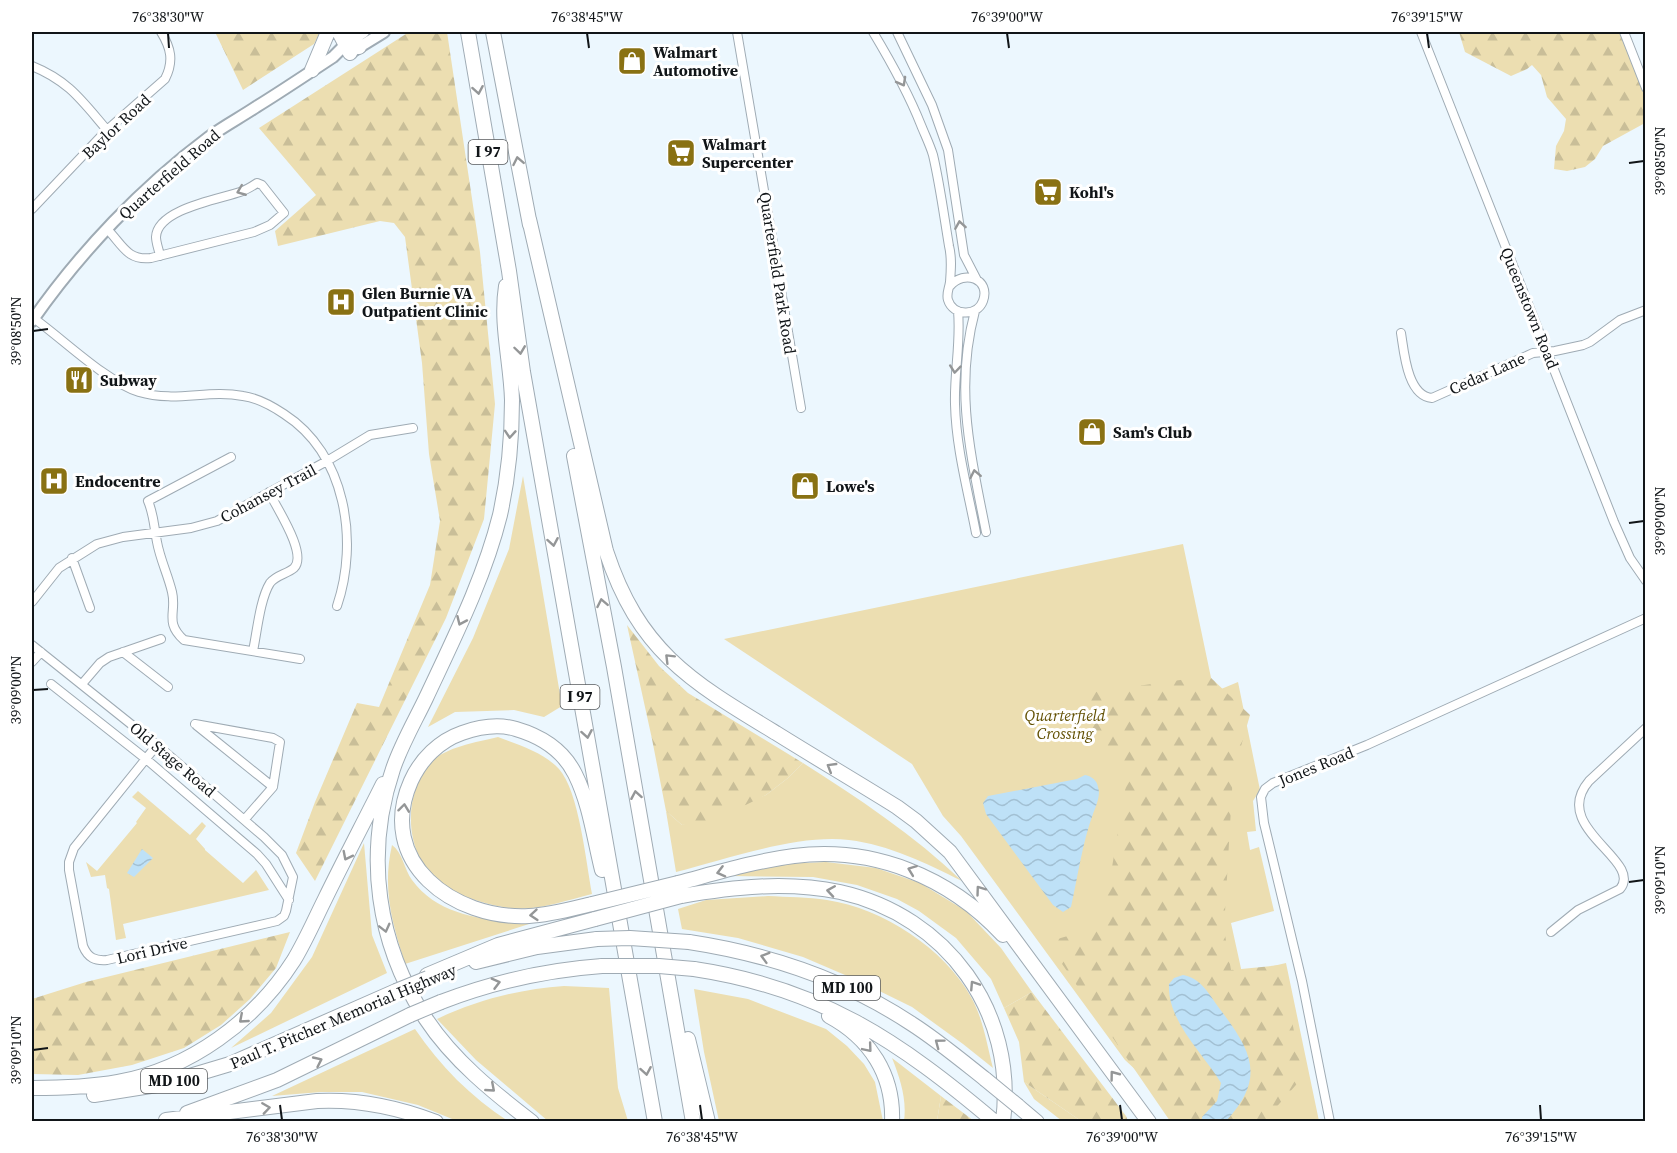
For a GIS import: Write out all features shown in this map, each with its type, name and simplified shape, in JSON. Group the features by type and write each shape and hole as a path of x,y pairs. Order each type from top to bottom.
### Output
{"highway":[{"path":"312,70 328,32"},
{"name":"I 97","path":"468,32 509,271 525,384 655,1122"},
{"name":"I 97","path":"493,32 614,667 693,1122"},
{"path":"529,219 606,551 614,576 638,622 669,659 712,694 897,807 933,835 966,871 1149,1122"},
{"path":"509,271 503,304 512,400 506,475 500,513 478,585 393,768 381,812 378,840 379,896 393,956 427,1020 448,1047 482,1080 532,1122"},
{"path":"640,1040 589,813 583,791 574,772 563,756 530,733 509,727 490,726 472,729 454,736 426,757 416,771 404,801 402,819 411,856 422,874 436,889 452,900 471,907 508,915 529,916 551,914 592,904 680,889 803,887 839,892 869,900 916,924 943,946 966,973 982,998 1002,1054 1005,1079 1003,1122"},
{"path":"32,1088 94,1086 147,1075 197,1052 219,1039 243,1019 262,1001 294,959 411,729"},
{"path":"640,817 695,1073 708,1122"},
{"path":"428,976 498,945 595,919 766,861 819,854 872,858 901,866 945,886 986,916 1075,1022"},
{"name":"Paul T. Pitcher Memorial Highway","path":"32,1096 94,1095 164,1084 196,1075 247,1057 428,976 509,952 597,939 648,939 689,942 748,953 787,964 851,989 912,1024 1037,1122"},
{"name":"Paul T. Pitcher Memorial Highway","path":"163,1121 277,1080 410,1016 466,992 517,978 571,968 602,966 658,966 694,969 745,979 814,1001 904,1049 990,1117"},
{"path":"745,979 793,998 832,1018 865,1042 885,1072 892,1103 892,1122"},
{"path":"163,1121 317,1101 341,1100 388,1106 436,1122"}],"main road":[{"name":"Quarterfield Road","path":"32,318 107,229 137,199 210,136 333,57 352,40 384,32"}],"street":[{"name":"Baylor Road","path":"32,209 107,130 165,80 171,54 169,45 161,32"},
{"name":"Quarterfield Park Road","path":"737,32 801,408"},
{"path":"873,32 907,91 932,153 952,259 950,286 947,292 949,303 964,313 975,311 980,307 984,293 983,287 964,255 948,150 932,105 897,32"},
{"name":"Queenstown Road","path":"1421,32 1624,547 1636,569 1646,581"},
{"path":"1624,32 1646,88"},
{"path":"32,66 70,87 107,130"},
{"path":"107,229 130,256 143,259 160,256 254,232 270,225 284,213 262,185 257,183 239,193 186,208 164,223 158,230 156,239 160,256"},
{"path":"950,286 961,277 971,277 977,280"},
{"name":"Cedar Lane","path":"1401,333 1412,381 1420,393 1427,397 1439,395 1533,353 1583,345 1597,338 1620,320 1646,310"},
{"path":"958,311 960,330 954,382 955,408 959,444 976,533"},
{"path":"975,311 969,340 965,412 986,532"},
{"path":"32,318 111,377 140,392 183,398 212,394 244,396 271,406 301,427 333,470 348,532 342,591 337,606"},
{"name":"Cohansey Trail","path":"32,602 59,568 97,544 123,537 191,528 217,521 327,461 369,435 413,428"},
{"path":"231,456 148,501 153,513 157,542 173,595 171,618 177,634 184,640 300,659"},
{"path":"253,651 271,582 294,568 298,560 297,548 268,492"},
{"path":"72,558 90,608"},
{"name":"Jones Road","path":"1330,1122 1302,981 1264,823 1261,798 1265,789 1288,776 1366,745 1646,618"},
{"path":"82,684 100,663 123,652 161,639"},
{"name":"Old Stage Road","path":"32,645 158,745 245,819 282,855 293,877 291,889"},
{"path":"32,662 42,652"},
{"path":"123,652 168,687"},
{"path":"51,684 146,759 256,854 266,864 289,900"},
{"path":"245,819 273,787 280,742 273,738 195,724 273,787"},
{"path":"1551,933 1578,910 1624,885 1624,873 1621,867 1589,831 1581,816 1579,803 1584,787 1589,781 1646,728"},
{"name":"Lori Drive","path":"158,745 74,848 70,857 69,870 83,946 89,956 93,959 107,960 277,921 284,916 291,889"}],"green space":[{"path":"215,32 320,32 314,44 243,90"},
{"path":"409,32 447,32 480,252 495,404 484,519 446,618 315,881 296,853 357,703 379,707 430,585 440,521 429,454 422,363 405,237 394,223 380,221 278,246 275,231 316,195 259,128"},
{"path":"1459,32 1620,32 1645,95 1645,123 1603,146 1595,159 1585,167 1567,171 1554,169 1556,146 1564,131 1566,119 1547,97 1541,75 1532,65 1511,76 1465,52"},
{"path":"523,476 562,706 544,717 514,710 455,712 428,727 473,638 509,549"},
{"name":"Quarterfield Crossing","path":"1183,544 1214,692 1238,682 1260,790 1253,801 1256,831 1247,832 1250,850 1259,847 1274,911 1231,923 1242,973 1286,963 1319,1121 1191,1121 1125,1060 961,836 943,816 912,764 724,639"},
{"path":"627,625 659,666 688,693 803,763 766,795 711,822 682,825 666,811"},
{"path":"1209,676 1250,715 1233,774 1224,929 1231,970 1281,965 1303,1077 1264,1121 1170,1121 1047,942 1102,926 1127,779 1089,736 1087,693"},
{"path":"498,737 546,758 559,769 566,779 577,810 592,894 537,907 503,907 474,900 447,888 433,877 422,863 415,847 411,812 420,777 436,757 462,746"},
{"path":"803,763 905,833 962,881 893,850 864,842 829,839 785,844 676,872 666,811 682,825 766,795"},
{"path":"138,791 190,835 202,822 206,826 196,839 205,850 243,883 256,870 269,890 123,924 126,938 116,940 105,875 91,877 86,862 97,871 137,823 146,808 132,797"},
{"path":"364,843 372,935 387,973 231,1048 271,1013 312,957"},
{"path":"392,845 399,852 412,880 423,893 436,902 450,909 481,918 529,924 405,964 396,934 388,891"},
{"path":"826,862 876,868 920,883 966,911 1001,948 1032,992 1004,1008 991,979 956,938 919,911 897,899 857,885 813,877 731,876 780,864"},
{"path":"768,896 820,899 848,904 890,922 929,947 960,979 971,997 982,1023 993,1068 912,1007 859,981 803,957 738,938 682,929 678,909 706,900"},
{"path":"290,932 276,968 250,999 221,1025 184,1048 132,1065 78,1075 32,1074 32,999 86,982"},
{"path":"564,986 609,988 618,1088 628,1121 548,1121 476,1060 437,1019 499,996"},
{"path":"694,989 748,999 826,1029 864,1064 875,1082 883,1121 719,1121 704,1052"},
{"path":"1032,992 1128,1121 1081,1121 1024,1082 1019,1042 1004,1008"},
{"path":"415,1029 457,1080 481,1102 508,1121 457,1121 418,1105 362,1092 321,1092 272,1096"},
{"path":"892,1058 941,1096 937,1121 904,1121 905,1105 902,1089"},
{"path":"1024,1082 1081,1121 1062,1121 1034,1099"},
{"path":"941,1096 974,1121 937,1121"}],"water":[{"path":"1085,775 1096,782 1099,797 1086,837 1071,907 1063,912 1053,905 986,814 983,803 988,796 1077,779"},
{"path":"142,849 153,858 134,877 127,873"},
{"path":"1183,975 1195,979 1204,987 1239,1037 1250,1064 1247,1091 1226,1121 1202,1121 1202,1117 1217,1101 1221,1083 1180,1024 1174,1011 1169,984 1174,978"}],"place":[{"name":"Walmart Automotive","path":"632,61"},
{"name":"Walmart Supercenter","path":"681,153"},
{"name":"Kohl's","path":"1048,192"},
{"name":"Glen Burnie VA Outpatient Clinic","path":"341,302"},
{"name":"Subway","path":"79,380"},
{"name":"Sam's Club","path":"1092,432"},
{"name":"Endocentre","path":"54,481"},
{"name":"Lowe's","path":"805,486"}]}
